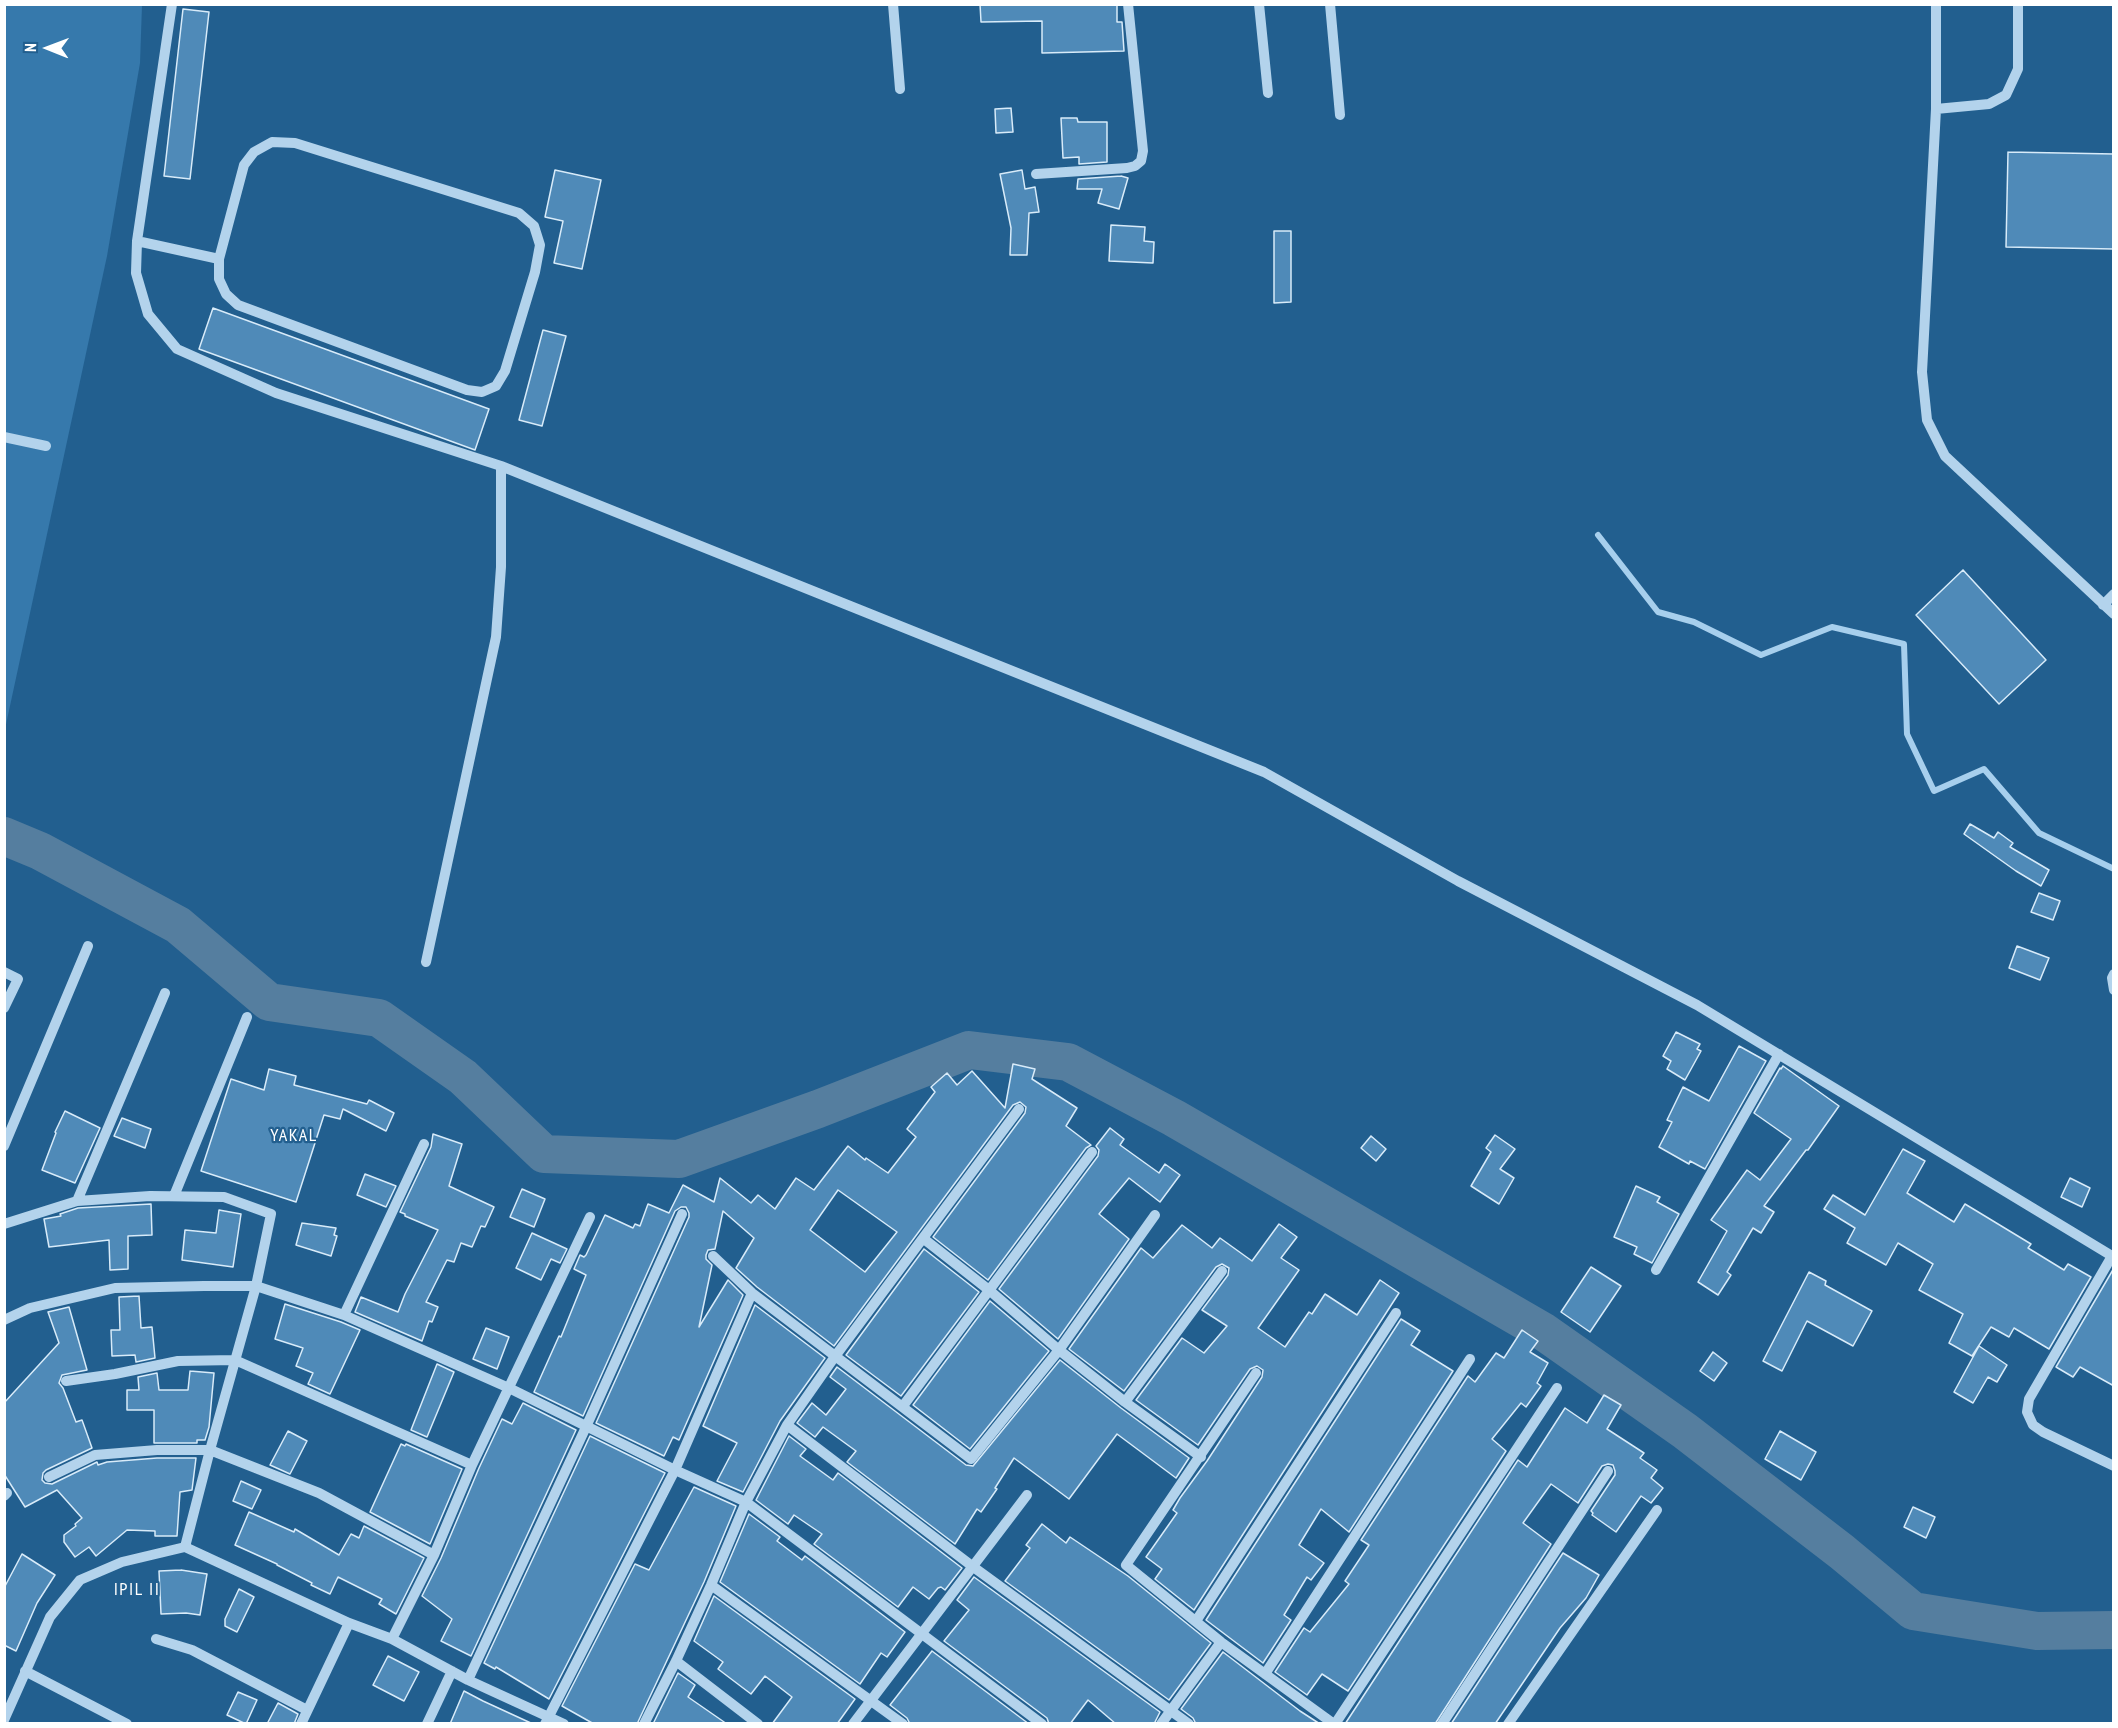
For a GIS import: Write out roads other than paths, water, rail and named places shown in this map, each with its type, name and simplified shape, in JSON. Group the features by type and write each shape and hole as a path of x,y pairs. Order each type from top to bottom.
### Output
{"street":[{"path":"172,4 137,241 136,273 148,314 177,349 276,393 501,466 1264,772 1458,881 1697,1005 2113,1256 2029,1399 2027,1412 2033,1425 2043,1432 2114,1466"},
{"path":"893,4 900,89"},
{"path":"1036,174 1127,168 1141,161 1143,151 1128,4"},
{"path":"1259,4 1268,93"},
{"path":"1330,4 1340,115"},
{"path":"1936,4 1936,109 1922,372 1927,420 1945,456 2114,614"},
{"path":"1936,109 1989,104 2006,95 2018,69 2018,4"},
{"path":"272,142 295,143 519,213 534,226 540,244 535,272 504,371 496,386 482,392 467,390 238,305 226,294 219,279 219,259 244,165 254,152 272,142"},
{"path":"137,241 219,259"},
{"path":"4,437 46,446"},
{"path":"426,962 496,637 501,567 501,466"},
{"path":"2103,605 2114,594"},
{"path":"4,1146 88,946"},
{"path":"4,972 18,979 4,1008"},
{"path":"2114,974 2112,978 2114,990"},
{"path":"77,1201 165,993"},
{"path":"174,1196 247,1017"},
{"path":"1656,1270 1779,1054"},
{"path":"644,1724 711,1585 746,1502 787,1425 1019,1109"},
{"path":"344,1315 424,1144"},
{"path":"903,1406 1092,1152"},
{"path":"4,1224 77,1201 174,1196 224,1197 271,1214 256,1286 185,1547"},
{"path":"468,1680 682,1214"},
{"path":"712,1256 752,1293 971,1459 1059,1350 1155,1215"},
{"path":"392,1640 434,1555 472,1465 590,1217"},
{"path":"924,1239 990,1290 1059,1350 1125,1402 1201,1457"},
{"path":"1125,1402 1222,1271"},
{"path":"4,1320 30,1308 115,1288 256,1286 344,1315 509,1389 746,1502 1042,1724"},
{"path":"547,1719 675,1470 752,1293"},
{"path":"1196,1621 1396,1312"},
{"path":"1265,1674 1470,1359"},
{"path":"66,1381 178,1361 235,1360 472,1465"},
{"path":"1256,1373 1126,1565 1221,1642 1335,1724 1557,1388"},
{"path":"787,1425 972,1566 1189,1724"},
{"path":"49,1477 95,1455 158,1450 210,1450 319,1493 434,1555"},
{"path":"1442,1724 1608,1471"},
{"path":"853,1724 1027,1495"},
{"path":"1508,1724 1657,1510"},
{"path":"4,1720 50,1617 80,1580 122,1562 185,1547 348,1623 392,1640 547,1719 564,1724"},
{"path":"711,1585 903,1724"},
{"path":"301,1724 348,1623"},
{"path":"156,1639 192,1650 307,1710"},
{"path":"1161,1724 1221,1642"},
{"path":"676,1661 758,1724"},
{"path":"25,1671 127,1724"},
{"path":"427,1724 452,1671"}],"waterway":[{"path":"1598,535 1658,612 1694,622 1761,655 1832,627 1904,644 1907,734 1934,791 1984,769 2039,833 2114,869"},
{"path":"4,836 40,851 178,925 269,1002 379,1018 463,1077 544,1154 679,1159 818,1109 969,1050 1068,1062 1174,1118 1544,1332 1685,1431 1842,1552 1913,1611 2037,1631 2114,1630"}],"district":[{"name":"YAKAL","path":"294,1136"},
{"name":"IPIL II","path":"137,1590"}]}
